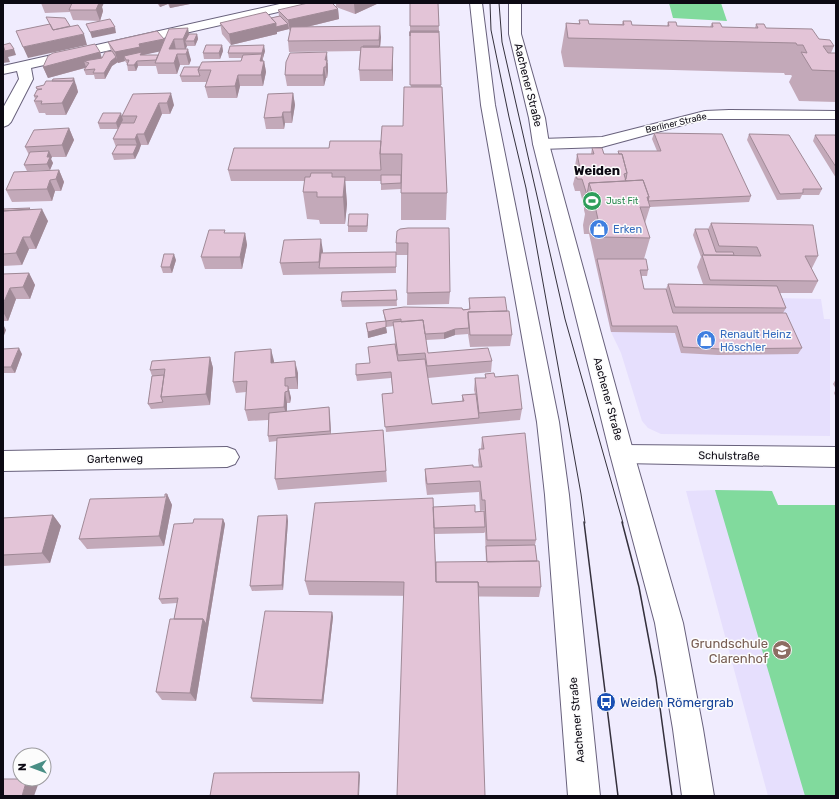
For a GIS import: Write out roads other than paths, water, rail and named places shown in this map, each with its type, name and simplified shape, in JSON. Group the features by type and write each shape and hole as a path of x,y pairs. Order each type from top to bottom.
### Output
{"main road":[{"path":"3,70 300,3"},
{"name":"Aachener Straße","path":"476,3 488,105 548,422 557,495 584,796"},
{"name":"Aachener Straße","path":"515,3 515,34 537,118 542,144 622,454 669,624 688,729 698,796"},
{"path":"3,122 26,79 23,65"},
{"name":"Berliner Straße","path":"542,144 602,142 705,116 729,114 836,115"},
{"name":"Schulstraße","path":"622,454 836,457"},
{"name":"Gartenweg","path":"3,461 227,457"}],"tram line":[{"path":"490,3 491,30 509,117 526,188 585,523"},
{"path":"499,3 502,42 565,319 623,523"},
{"path":"584,522 618,796"},
{"path":"622,522 639,587 656,678 672,796"}],"place":[{"name":"Just Fit","path":"592,201"},
{"name":"Erken","path":"599,229"},
{"name":"Renault Heinz Höschler","path":"706,340"},
{"name":"Grundschule Clarenhof","path":"782,650"},
{"name":"Weiden Römergrab","path":"606,702"}],"district":[{"name":"Weiden","path":"597,170"}]}
